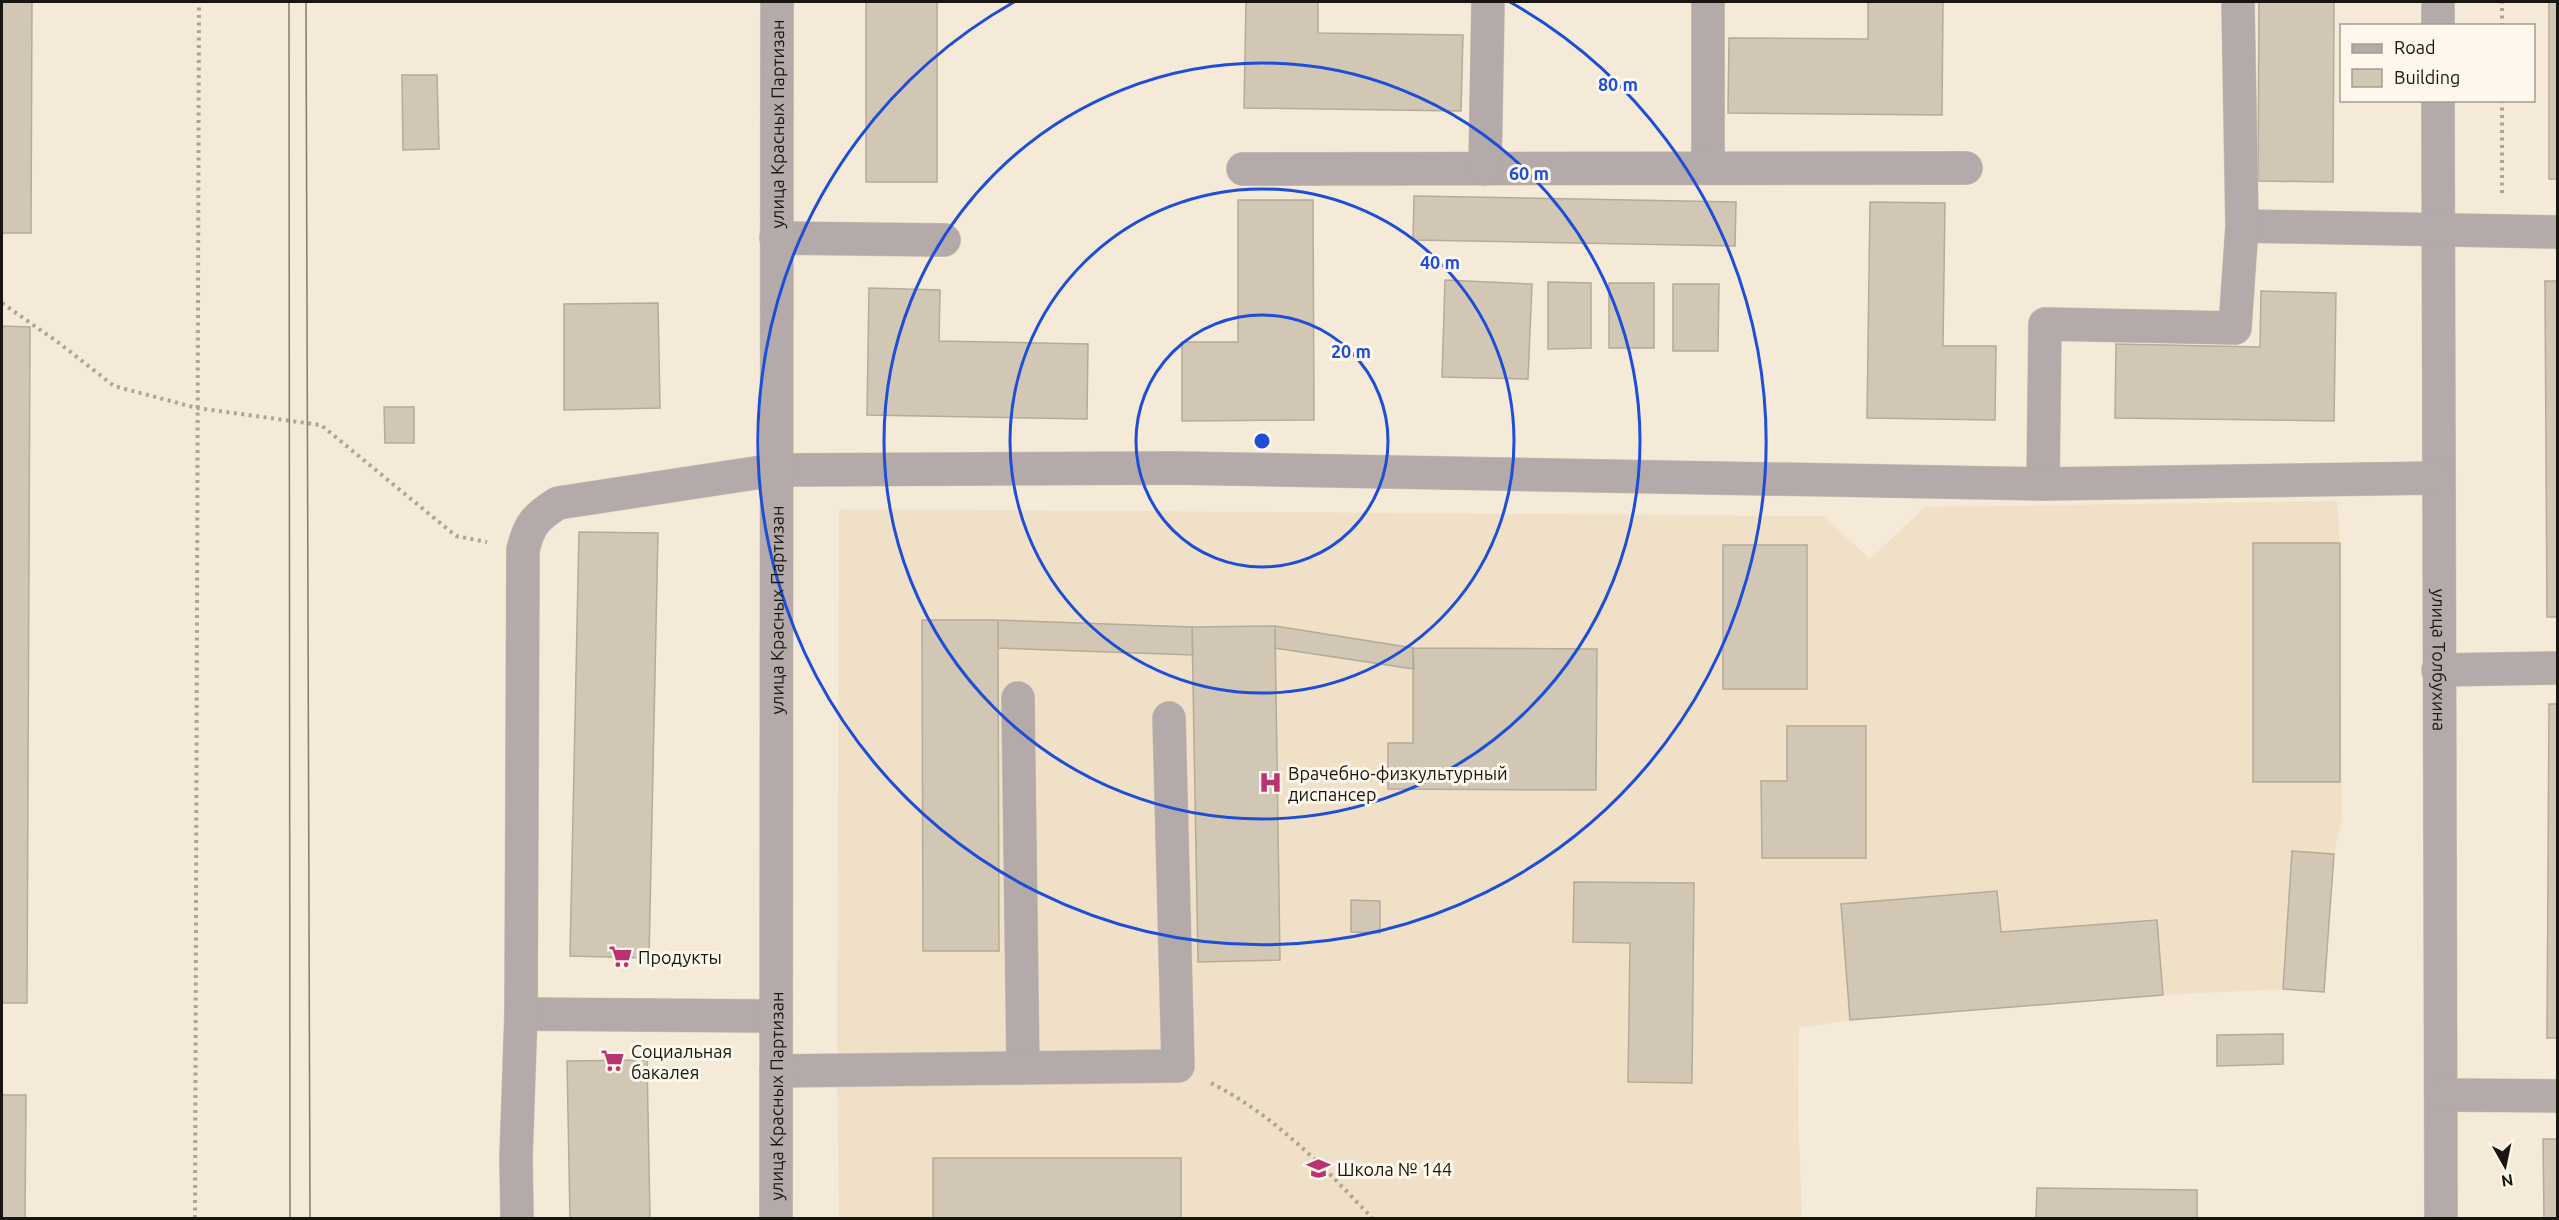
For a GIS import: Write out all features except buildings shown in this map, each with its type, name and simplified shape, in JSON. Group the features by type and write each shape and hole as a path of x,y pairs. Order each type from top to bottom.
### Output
{"street":[{"name":"улица Красных Партизан","path":"776,1218 777,2"},
{"path":"1485,169 1488,2"},
{"path":"1708,2 1708,168"},
{"path":"2043,484 2045,324 2235,328 2242,226 2238,2"},
{"path":"2438,2 2438,24"},
{"name":"улица Толбухина","path":"2438,102 2437,478 2441,1218"},
{"path":"1243,170 1966,168"},
{"path":"2242,226 2558,232"},
{"path":"776,238 944,240"},
{"path":"518,1218 516,1158 520,1014 523,550 528,531 539,515 558,503 775,470 1175,468 2043,484 2437,478"},
{"path":"2438,670 2558,668"},
{"path":"1018,698 1023,1068"},
{"path":"776,1071 1178,1066 1168,718"},
{"path":"520,1014 776,1016"},
{"path":"2441,1095 2558,1096"}],"path":[{"path":"195,1218 199,2"},
{"path":"2502,2 2502,24"},
{"path":"2502,102 2502,231"},
{"path":"2,303 59,343 114,386 197,408 321,425 456,536 523,550"},
{"path":"1178,1066 1236,1096 1304,1149 1372,1218"}],"shaded area":[{"path":"2337,501 2340,543 2342,817 2334,854 2324,992 2283,989 2163,995 1850,1020 1799,1028 1798,1115 1802,1218 839,1218 837,1071 839,509 1823,516 1870,559 1925,507"}],"tram line":[{"path":"289,2 290,1218"},
{"path":"306,2 310,1218"}],"place":[{"name":"Врачебно-физкультурный диспансер","path":"1270,783"},
{"name":"Продукты","path":"620,957"},
{"name":"Социальная бакалея","path":"613,1061"},
{"name":"Школа № 144","path":"1319,1169"}]}
